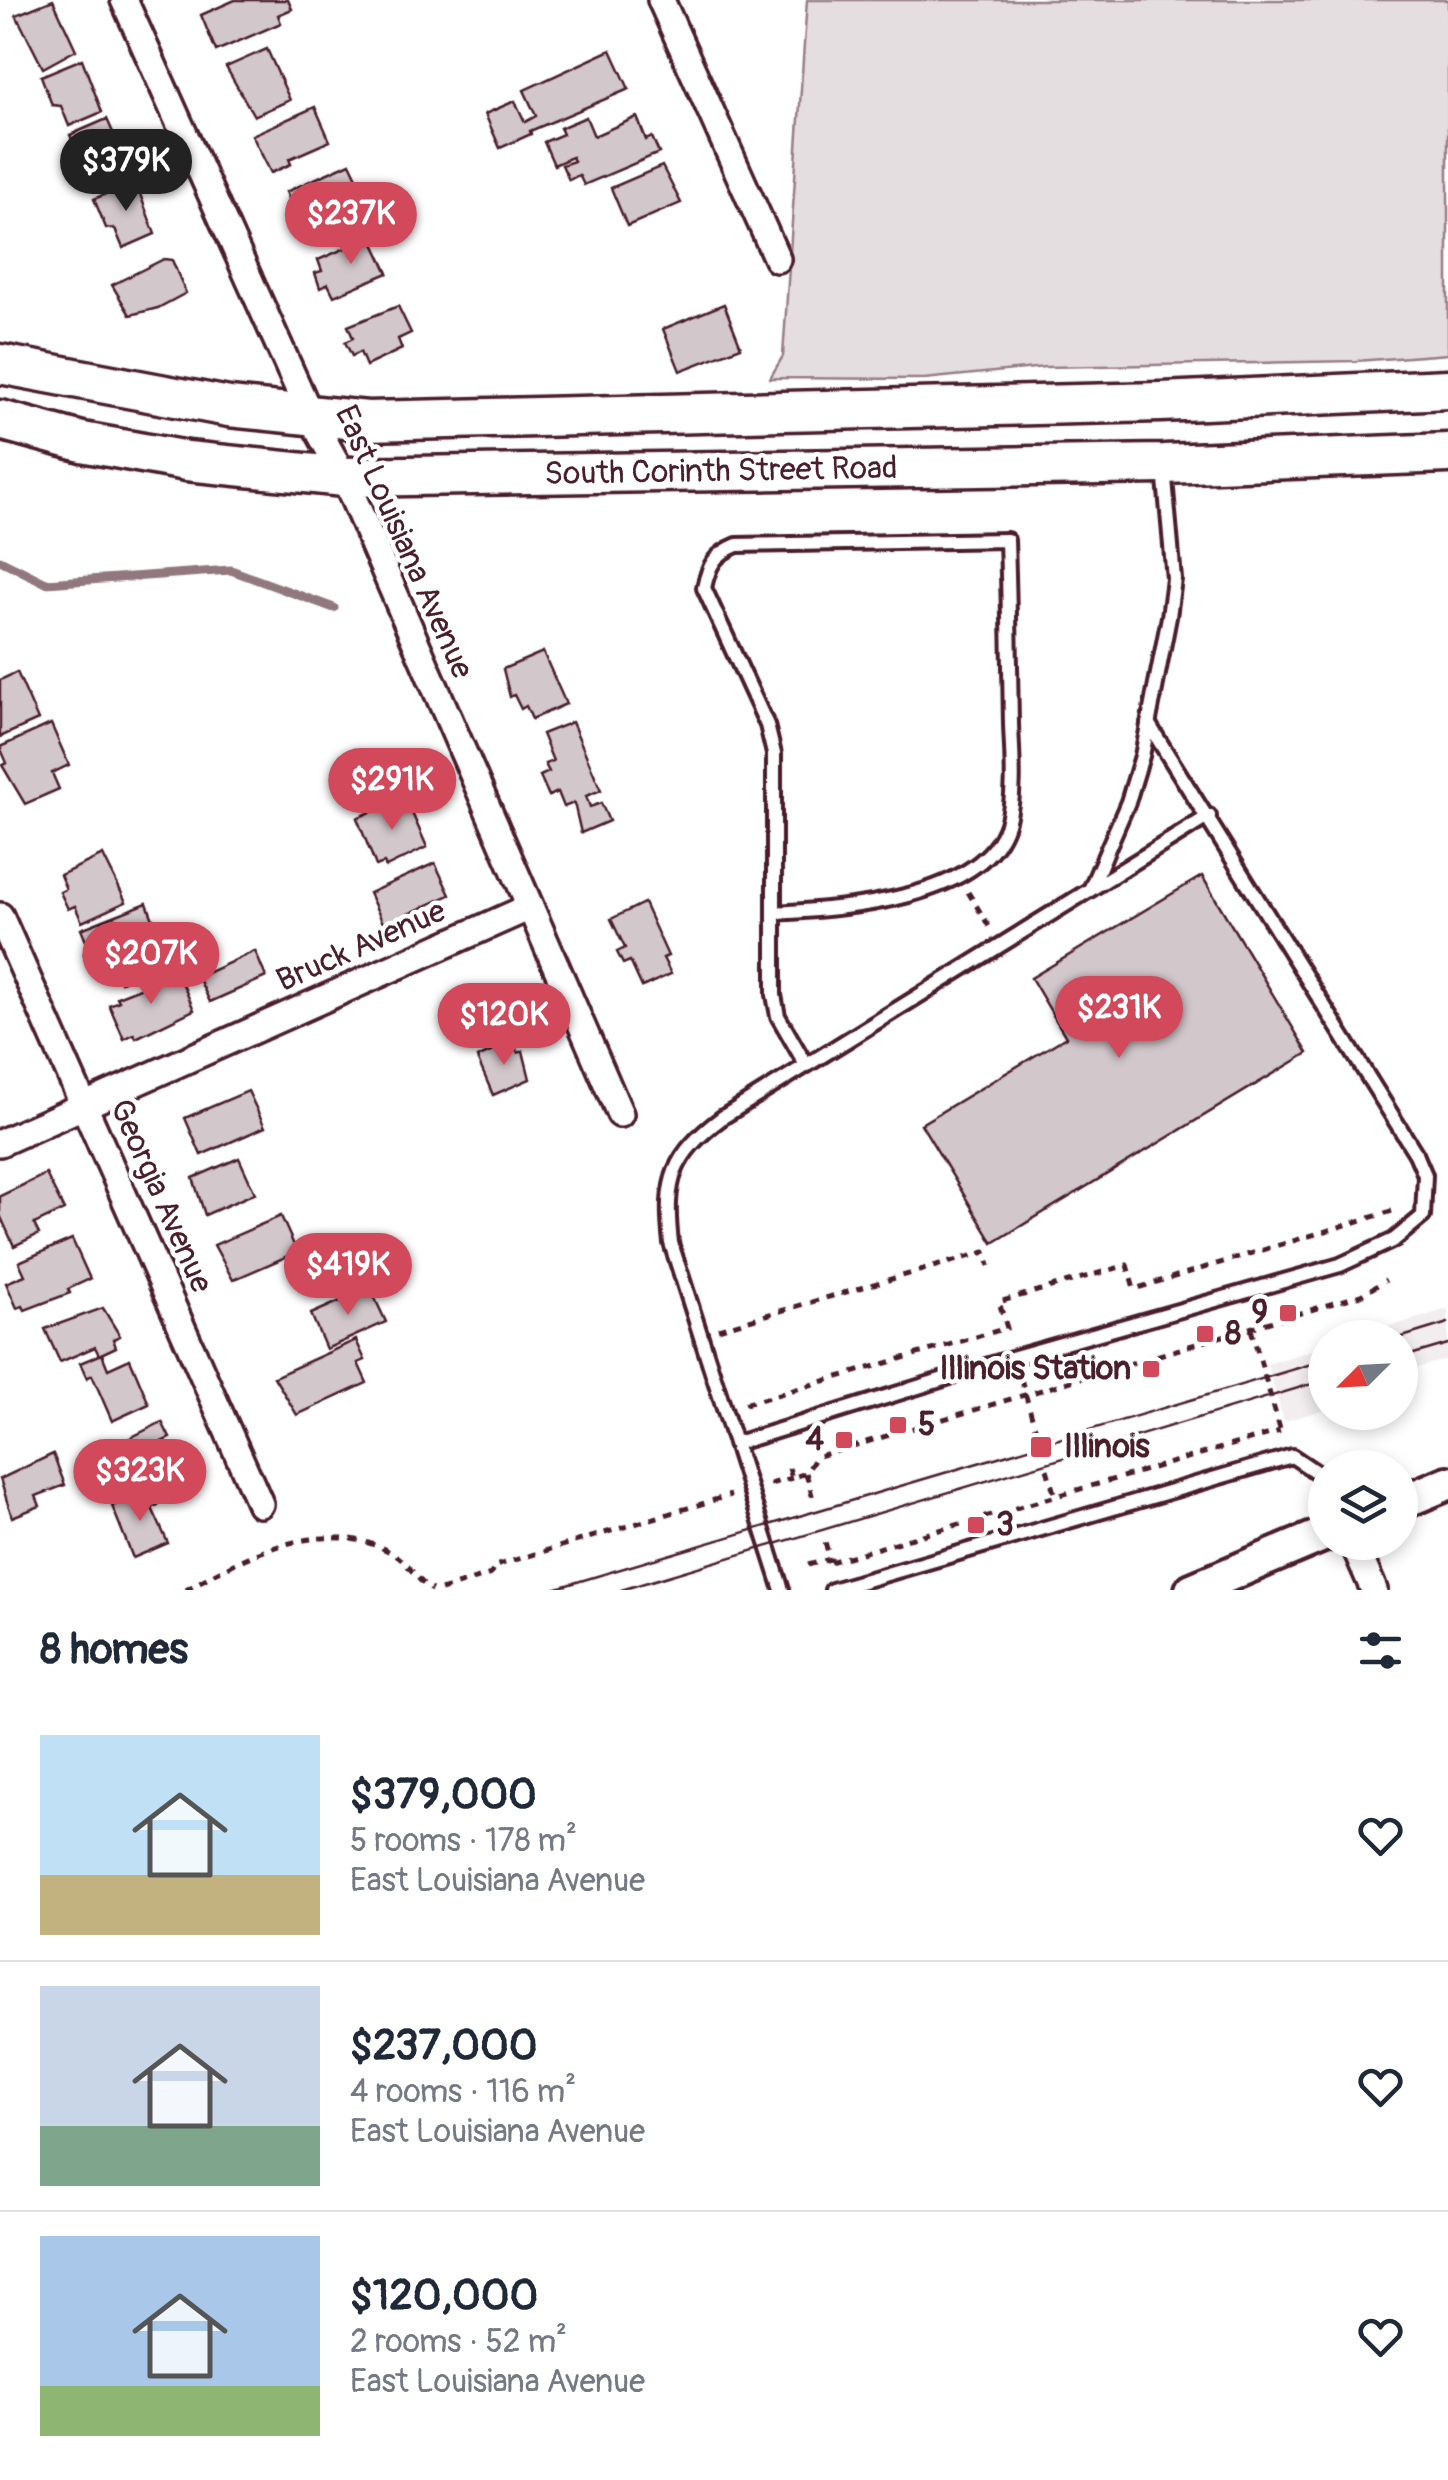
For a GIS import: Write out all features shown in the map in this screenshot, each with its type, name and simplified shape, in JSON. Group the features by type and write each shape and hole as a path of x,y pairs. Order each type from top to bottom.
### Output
{"main road":[{"name":"South Corinth Street Road","path":"0,364 312,419 1161,402 1448,388"},
{"path":"1161,402 1164,464"},
{"name":"South Corinth Street Road","path":"0,420 82,442 187,461 344,477 1164,464 1448,453"},
{"path":"1390,454 1448,430"}],"street":[{"name":"East Louisiana Avenue","path":"124,0 312,419 344,477 620,1114"},
{"path":"661,0 777,259"},
{"name":"Bruck Avenue","path":"0,1143 530,907"},
{"name":"Georgia Avenue","path":"0,916 260,1504"},
{"path":"1418,1496 1448,1483"},
{"path":"1192,1590 1308,1541"},
{"path":"1362,1560 1374,1590"}],"lane":[{"path":"1089,892 1128,802 1148,723 1174,579 1164,464"},
{"path":"774,913 890,902 938,885 982,858 1006,827 1012,785 1008,540 737,544 718,552 704,588 767,725 774,754 774,913 774,994 778,1016 806,1065"},
{"path":"737,1443 1015,1357 1340,1265 1394,1240 1422,1216 1425,1175 1416,1154 1148,723"},
{"path":"782,1590 671,1242 667,1208 672,1172 700,1134 1209,816"},
{"path":"832,1590 1292,1456 1308,1467"}],"path":[{"path":"957,874 990,928"},
{"path":"738,1394 744,1404 1007,1328 1000,1302 1127,1265 1134,1289 1392,1211"},
{"path":"700,1334 985,1252 990,1266"},
{"path":"441,1590 491,1574 495,1566 806,1474 816,1457 1361,1295 1386,1280"},
{"path":"830,1562 1282,1434 1250,1328"},
{"path":"1020,1379 1038,1438"},
{"path":"789,1468 792,1478"},
{"path":"1047,1469 1055,1496"},
{"path":"806,1474 813,1500"},
{"path":"186,1590 282,1544 331,1538 368,1543 393,1553 432,1590"},
{"path":"808,1565 830,1559 826,1542"}],"shaded area":[{"path":"807,0 1448,0 1448,354 1356,361 1045,367 924,379 770,378 783,356"},
{"path":"1448,1309 1448,1359 1418,1368 1418,1320 1411,1320"},
{"path":"1308,1351 1308,1415 1284,1421 1267,1364"}],"building":[{"path":"53,0 76,50 43,68 16,15"},
{"path":"235,0 288,0 292,9 278,15 281,23 216,51 201,15"},
{"path":"267,49 290,100 254,116 226,67"},
{"path":"611,50 629,89 500,148 485,114 515,101 525,122 536,116 524,90"},
{"path":"82,59 102,112 69,126 61,106 52,105 41,76"},
{"path":"315,107 330,141 289,159 291,164 271,173 252,135"},
{"path":"586,117 594,136 637,117 646,140 652,137 659,153 584,185 579,175 569,180 562,165 574,161 572,157 554,165 544,142 563,134 560,128"},
{"path":"107,119 131,173 94,189 70,135"},
{"path":"350,163 372,209 338,224 332,211 305,224 302,218 298,219 286,192"},
{"path":"662,166 681,203 627,226 611,188"},
{"path":"135,181 155,234 123,248 115,229 106,228 94,199"},
{"path":"371,237 388,273 334,296 328,284 320,288 315,273 322,271 318,260"},
{"path":"164,259 172,260 186,293 158,308 130,315 112,285"},
{"path":"724,304 741,347 680,371 663,329"},
{"path":"398,306 411,333 398,339 402,349 366,366 360,352 352,356 345,342 353,338 348,326"},
{"path":"543,652 566,704 532,719 526,706 521,709 514,695 510,697 503,669"},
{"path":"17,672 38,720 0,737 0,680"},
{"path":"572,722 601,790 586,796 590,807 601,803 609,821 581,833 574,803 564,807 558,792 549,796 540,776 549,772 545,764 553,761 542,734"},
{"path":"51,724 69,765 52,773 59,789 25,804 2,765 7,763 0,747"},
{"path":"405,797 427,847 386,867 384,863 376,866 357,818"},
{"path":"103,855 126,902 82,922 75,906 68,909 60,892 66,889 60,875"},
{"path":"435,863 450,895 384,925 369,893"},
{"path":"1202,876 1308,1053 993,1243 921,1124 1066,1037 1031,978"},
{"path":"147,903 161,942 148,947 156,966 121,982 112,962 91,971 84,954 90,951 81,929"},
{"path":"644,903 668,956 663,958 671,974 642,987 630,961 623,964 617,952 625,948 611,919"},
{"path":"255,951 266,977 210,1002 198,977"},
{"path":"178,973 194,1010 136,1038 134,1034 124,1039 109,1005 119,1001 117,997"},
{"path":"513,1042 518,1053 523,1051 530,1079 493,1095 477,1058"},
{"path":"248,1091 265,1127 201,1155 185,1118"},
{"path":"239,1158 255,1193 205,1215 193,1178"},
{"path":"46,1174 64,1210 34,1224 39,1234 14,1246 0,1215 0,1196"},
{"path":"281,1216 297,1252 233,1280 214,1245"},
{"path":"72,1239 90,1279 68,1289 70,1293 25,1310 23,1306 17,1308 6,1283 25,1275 19,1262"},
{"path":"370,1288 386,1322 326,1349 311,1314"},
{"path":"103,1308 120,1336 113,1339 116,1347 99,1355 95,1347 60,1362 45,1329"},
{"path":"356,1340 365,1360 358,1363 367,1383 297,1415 274,1377"},
{"path":"102,1354 108,1369 130,1359 149,1404 112,1421 92,1375 87,1378 80,1363"},
{"path":"162,1422 170,1438 157,1444 167,1466 104,1496 90,1458"},
{"path":"53,1454 65,1485 36,1496 40,1506 12,1517 0,1479"},
{"path":"151,1490 158,1505 152,1508 168,1543 133,1558 112,1506"}],"waterway":[{"path":"0,560 46,583 231,570 334,608"}],"tram line":[{"path":"1418,1332 1448,1323"},
{"path":"1418,1353 1448,1344"},
{"path":"550,1590 1308,1365"},
{"path":"621,1590 1308,1385"}],"place":[{"name":"9","path":"1288,1313"},
{"name":"8","path":"1205,1334"},
{"name":"Illinois Station","path":"1151,1369"},
{"name":"5","path":"898,1425"},
{"name":"4","path":"844,1440"},
{"name":"Illinois","path":"1041,1447"},
{"name":"3","path":"976,1525"}]}
